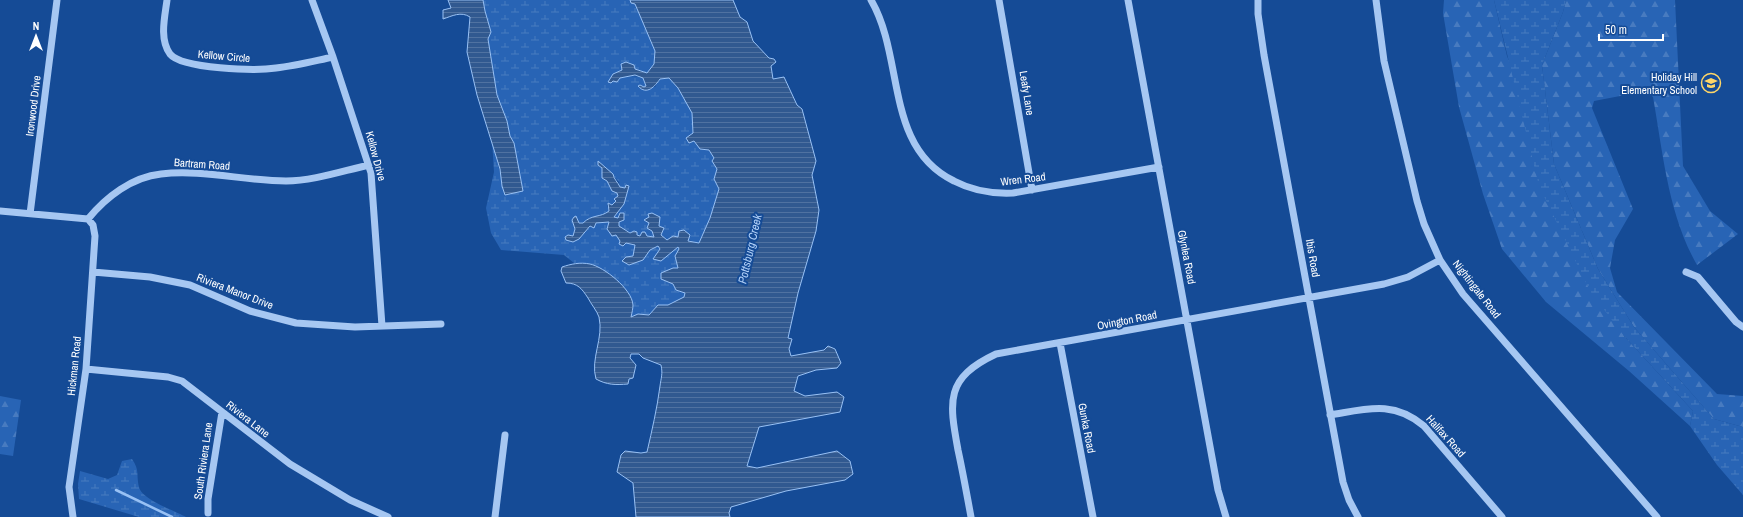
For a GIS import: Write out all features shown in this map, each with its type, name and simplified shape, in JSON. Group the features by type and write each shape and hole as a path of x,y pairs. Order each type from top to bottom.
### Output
{"street":[{"name":"Ironwood Drive","path":"30,214 57,0"},
{"name":"Kellow Circle","path":"167,0 163,29 164,38 170,54 178,60 193,65 257,70 277,68 333,57"},
{"name":"Kellow Drive","path":"312,0 333,57 369,165 373,192 382,326"},
{"name":"Wren Road","path":"871,0 882,21 887,36 902,112 910,135 929,164 944,176 968,188 1000,194 1012,194 1159,167"},
{"name":"Leafy Lane","path":"999,0 1032,190"},
{"name":"Glynlea Road","path":"1128,0 1218,490 1226,517"},
{"name":"Ibis Road","path":"1258,0 1258,14 1264,55 1330,415 1343,482 1349,500 1358,517"},
{"name":"Nightingale Road","path":"1376,0 1384,61 1401,138 1424,224 1440,260 1463,294 1657,517"},
{"name":"Bartram Road","path":"88,219 98,207 126,186 142,179 160,174 179,173 287,181 306,179 369,165"},
{"path":"0,211 88,219"},
{"name":"Hickman Road","path":"73,517 69,487 86,369 95,236 93,225 88,219"},
{"name":"Ovington Road","path":"971,517 953,423 952,400 957,386 965,374 978,363 996,354 1060,344 1384,284 1408,277 1440,260"},
{"name":"Riviera Manor Drive","path":"92,272 150,277 183,284 250,311 296,323 355,327 441,324"},
{"path":"1686,272 1698,277 1736,322 1743,327"},
{"name":"Gunka Road","path":"1060,344 1093,517"},
{"name":"Riviera Lane","path":"86,369 168,376 182,381 290,464 350,500 388,517"},
{"name":"Halifax Road","path":"1330,415 1372,408 1385,408 1400,411 1414,418 1424,426 1502,517"},
{"name":"South Riviera Lane","path":"208,513 208,499 222,412"},
{"path":"495,517 505,435"}],"green space":[{"path":"483,0 630,0 631,3 635,4 655,51 654,64 647,73 635,69 634,65 626,62 621,64 622,70 613,74 613,81 628,76 643,78 646,86 640,88 655,87 660,79 669,78 678,88 693,113 693,133 686,138 694,141 700,149 709,150 714,158 712,161 717,169 714,179 719,189 710,218 699,243 678,237 667,240 661,235 659,226 649,217 649,223 654,237 640,235 632,233 619,226 618,218 616,219 614,217 624,204 629,186 625,188 620,187 619,182 605,167 602,167 612,191 617,193 617,201 612,205 607,205 609,211 602,215 590,218 583,223 572,220 575,229 573,236 568,235 579,239 588,228 599,223 609,222 621,241 619,244 626,243 635,245 633,256 630,257 632,263 643,260 650,250 659,246 660,249 657,255 678,247 679,249 676,259 679,269 673,284 676,290 685,293 684,297 668,305 658,305 649,315 638,314 631,317 609,274 591,264 574,263 564,255 501,250 491,233 486,208 494,172 492,139 505,194 523,190 514,143 510,136 507,121 497,95 488,39 491,32"},
{"path":"1444,0 1494,0 1507,56 1624,336 1693,411 1690,426 1629,371 1546,302 1502,249 1483,194 1459,107 1443,13"},
{"path":"1494,0 1566,0 1563,12 1542,65 1554,164 1598,269 1634,327 1714,419 1743,427 1743,495 1717,465 1690,426 1693,411 1624,336 1590,291 1539,186"},
{"path":"1566,0 1675,0 1683,166 1710,211 1738,234 1697,265 1679,225 1673,204 1653,97 1646,91 1594,101 1592,108 1633,209 1615,240 1610,268 1617,292 1717,394 1743,396 1743,427 1714,419 1634,327 1598,269 1554,164 1542,65 1563,12"},
{"path":"0,396 21,400 13,456 0,454"},
{"path":"132,459 137,470 138,483 141,491 152,500 186,517 139,517 79,499 78,484 80,471 108,479 117,475 122,461"}],"water":[{"path":"448,0 483,0 491,32 488,39 497,95 507,121 510,136 514,143 523,191 505,195 502,186 500,169 477,95 467,52 470,17 460,14 443,19 443,10 451,8"},
{"name":"Pottsburg Creek","path":"630,0 733,0 740,17 747,22 753,41 769,58 774,59 776,62 771,66 773,79 784,77 797,105 802,109 816,161 812,175 819,210 816,231 798,293 788,338 792,339 789,349 791,356 824,350 828,346 835,349 841,363 837,368 816,370 798,376 794,391 805,396 837,392 844,397 840,412 759,427 747,466 757,468 837,451 850,461 853,474 845,480 786,491 731,507 729,513 730,517 636,517 633,483 617,472 621,455 625,451 641,453 647,452 659,395 662,373 661,365 643,358 639,354 631,354 630,358 636,365 633,378 629,379 628,384 611,384 596,379 595,364 600,333 599,317 584,292 577,285 566,283 561,271 562,267 579,263 590,264 602,269 628,292 633,305 631,317 638,314 649,315 658,305 668,305 684,297 685,293 676,290 673,284 661,279 661,273 673,268 678,268 675,256 679,249 678,247 661,261 653,259 660,249 658,246 650,250 643,260 629,265 622,261 626,257 633,256 635,245 626,243 623,246 619,244 620,241 616,235 612,236 607,229 609,222 596,223 594,228 590,226 579,239 573,242 566,240 565,237 568,235 573,236 575,229 572,220 574,217 576,216 579,223 583,223 590,218 602,215 609,211 608,203 612,205 616,201 614,199 618,196 617,193 612,191 607,181 602,178 602,168 598,165 598,161 613,174 620,187 625,188 626,185 629,186 624,204 614,217 618,218 620,213 624,213 624,220 619,222 619,226 630,233 634,231 637,232 637,235 640,236 642,232 645,232 647,236 654,237 652,231 647,228 649,223 644,220 649,217 648,214 652,213 660,217 659,226 664,228 661,235 667,240 673,236 678,237 679,231 684,230 690,235 688,241 699,243 710,218 719,189 714,179 717,169 712,161 714,158 709,150 700,149 694,141 689,143 686,138 693,133 692,113 678,88 669,78 660,79 648,90 641,89 638,86 646,86 643,78 635,75 620,78 617,82 608,82 613,74 622,70 621,64 626,62 634,65 635,69 647,73 654,64 655,51 635,4 631,3"}],"waterway":[{"path":"116,490 172,517"}],"place":[{"name":"Holiday Hill Elementary School","path":"1711,83"}]}
